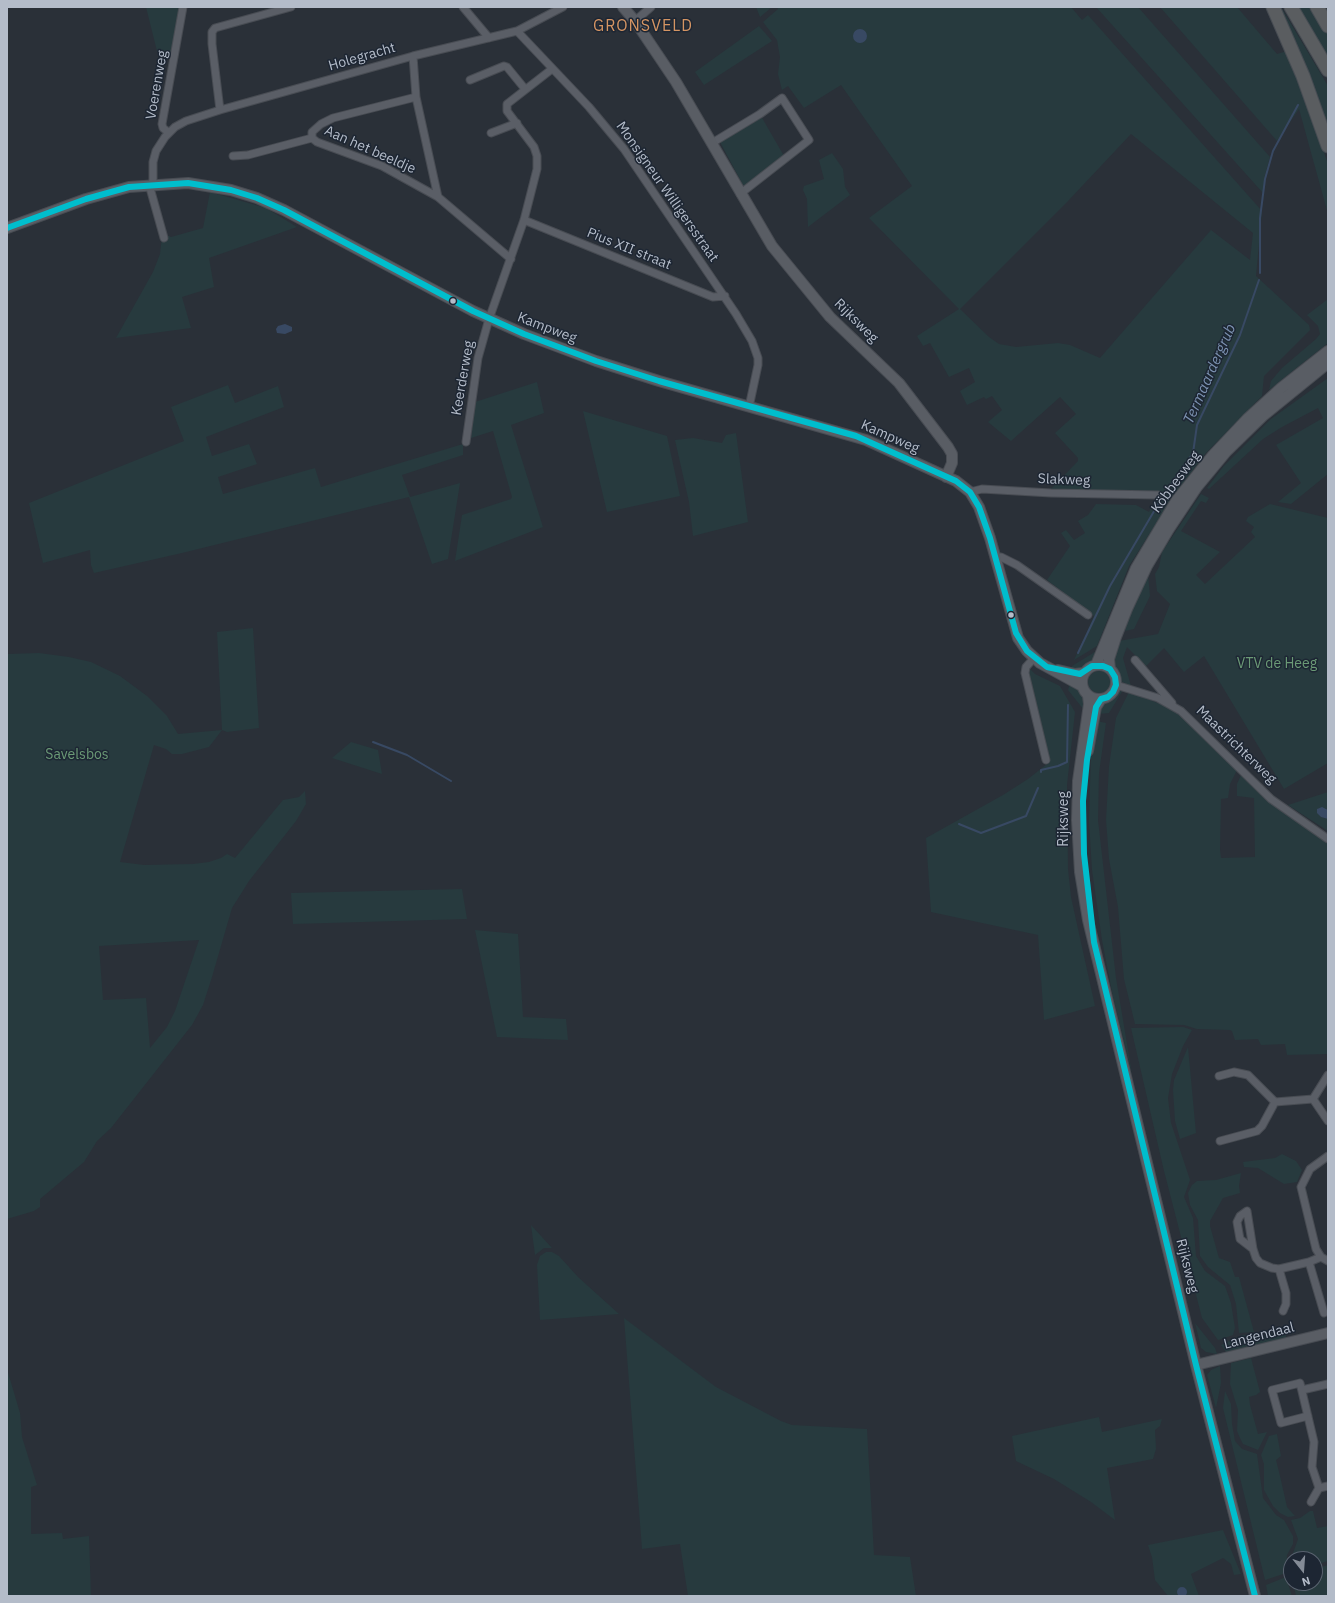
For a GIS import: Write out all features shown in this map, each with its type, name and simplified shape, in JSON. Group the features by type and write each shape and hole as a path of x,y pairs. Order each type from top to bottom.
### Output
{"highway":[{"path":"1273,7 1304,76 1328,146"},
{"path":"1290,7 1328,70"},
{"path":"1317,7 1328,26"}],"main road":[{"name":"Rijksweg","path":"623,7 676,82 740,194 772,246 813,297 844,330 899,383 923,413 952,454 952,462 946,477"},
{"name":"Kampweg","path":"7,228 106,193 151,184 200,184 231,190 270,203 489,319 596,361 749,407 856,436 946,477"},
{"name":"Köbbesweg","path":"1110,669 1109,659 1127,609 1147,566 1163,538 1197,487 1270,403 1328,351"},
{"name":"Köbbesweg","path":"1096,665 1136,568 1162,524 1212,455 1247,418 1328,363"},
{"path":"946,477 956,481 970,492 979,507 996,558 1016,633 1027,651 1047,667 1082,686 1088,696 1094,698 1101,699 1110,694 1116,685 1115,676 1110,669 1096,665 1089,668 1084,673 1082,686"},
{"path":"1047,667 1075,674 1084,673"},
{"name":"Rijksweg","path":"1088,696 1089,704 1078,780 1077,837 1088,920 1196,1365 1255,1596"},
{"name":"Rijksweg","path":"1094,942 1084,854 1083,801 1089,745 1096,707 1101,699"},
{"name":"Langendaal","path":"1196,1365 1328,1334"}],"street":[{"name":"Voerenweg","path":"164,238 151,197 150,188 154,155 168,132 164,129 162,124 183,7"},
{"path":"220,110 212,44 212,32 214,28 291,7"},
{"path":"463,7 489,38"},
{"name":"Holegracht","path":"168,132 186,121 220,110 413,56 517,30 563,7"},
{"path":"634,21 651,7"},
{"name":"Monsigneur Willigersstraat","path":"517,30 589,107 624,149 725,296 752,341 758,366 749,407"},
{"name":"Aan het beeldje","path":"413,56 416,97 438,197"},
{"path":"470,80 504,66 507,67 526,89 552,68"},
{"name":"Keerderweg","path":"466,442 476,365 489,319 524,220 536,169 537,156 534,147 507,110 506,104 526,89"},
{"name":"Aan het beeldje","path":"312,138 312,132 320,124 333,118 416,97"},
{"path":"712,143 760,114 782,98 809,140 740,194"},
{"path":"491,133 517,123"},
{"name":"Aan het beeldje","path":"233,156 248,155 312,138 318,142 382,166 438,197 511,259"},
{"name":"Pius XII straat","path":"524,220 713,297 725,296"},
{"name":"Slakweg","path":"970,492 982,489 1051,493 1158,494"},
{"path":"996,558 1001,557 1017,565 1088,616"},
{"path":"1034,658 1026,667 1025,673 1046,760"},
{"path":"1135,660 1174,707"},
{"name":"Maastrichterweg","path":"1116,685 1158,698 1186,715 1271,799 1328,839"},
{"path":"1219,1076 1234,1072 1248,1075 1275,1102 1313,1099"},
{"path":"1313,1099 1328,1075"},
{"path":"1313,1099 1328,1121"},
{"path":"1220,1141 1257,1131 1262,1126 1275,1102"},
{"path":"1328,1156 1310,1169 1301,1187 1316,1249 1321,1257 1328,1261"},
{"path":"1253,1249 1256,1258 1260,1263 1279,1269 1309,1262 1321,1257"},
{"path":"1309,1262 1324,1313"},
{"path":"1279,1269 1286,1293 1286,1304 1283,1311"},
{"path":"1308,1416 1281,1423 1272,1390 1300,1383 1302,1390 1308,1416 1314,1442 1312,1466 1319,1488 1311,1502"},
{"path":"1302,1390 1328,1384"},
{"path":"1319,1488 1328,1486"}],"green space":[{"path":"146,7 181,7 175,55 159,53 157,51"},
{"path":"756,7 772,7 760,17"},
{"path":"777,7 1071,7 1082,20 1088,15 1262,211 1256,276 1309,325 1310,330 1264,376 1262,396 1205,454 1173,497 1129,566 1097,646 1074,660 1094,616 1047,580 1070,546 1061,533 1066,530 1074,540 1085,533 1078,521 1088,515 1096,504 1136,505 1149,512 1159,492 1051,489 1078,461 1078,458 1055,433 1076,414 1060,397 1011,441 988,422 1002,410 992,396 986,399 984,397 967,405 960,391 975,382 969,368 949,377 930,343 923,346 917,336 959,309 869,218 912,186 841,85 804,108 788,86 782,90 778,74 780,57 777,40 763,22 778,9","holes":["1131,134 1253,233 1250,260 1211,230 1100,358 1070,345 1058,343 1016,347 999,344 989,337 960,309 1068,201"]},
{"path":"1096,7 1138,7 1270,157 1265,175 1263,193"},
{"path":"1160,7 1237,7 1277,54 1287,51 1304,93 1328,164 1328,214 1299,109 1277,141"},
{"path":"1277,7 1281,7 1328,86 1328,138"},
{"path":"1296,7 1312,7 1328,34 1328,61"},
{"path":"759,26 772,41 704,85 695,72"},
{"path":"761,116 784,156 744,187 720,142"},
{"path":"832,153 843,169 845,187 850,195 808,227 807,199 803,190 804,186 824,179 819,160"},
{"path":"210,192 266,208 297,227 209,258 214,287 182,297 191,328 116,338 153,272 160,254 161,232 171,237 203,228"},
{"path":"1328,299 1328,343 1269,390 1271,381 1282,368 1320,334 1318,326 1307,315"},
{"path":"1328,378 1328,474 1291,504 1278,502 1301,483 1276,445 1323,418 1318,408 1263,439 1209,489 1207,488 1223,467 1271,419"},
{"path":"537,382 544,413 511,425 543,527 455,561 462,515 511,499 512,497 493,431 471,438 475,402"},
{"path":"228,385 235,403 278,386 284,407 206,437 212,456 249,444 257,464 218,477 223,494 315,468 321,487 463,444 463,455 402,475 410,497 460,483 448,559 432,564 409,497 94,573 91,565 90,550 43,563 29,503 184,441 171,407"},
{"path":"583,411 667,436 680,496 607,512"},
{"path":"736,433 748,522 693,536 689,502 675,440 693,438 722,443 726,435"},
{"name":"VTV de Heeg","path":"1201,494 1209,498 1206,503 1201,501 1181,531 1220,552 1196,575 1205,584 1255,537 1251,532 1254,527 1246,521 1248,517 1270,504 1328,518 1328,763 1284,789 1204,656 1184,672 1164,648 1146,666 1127,647 1123,658 1131,686 1120,681 1113,666 1112,658 1119,641 1158,634 1170,604 1157,591 1155,574 1159,567 1162,552"},
{"path":"1148,574 1150,596 1134,629 1125,631 1132,602"},
{"path":"253,628 259,728 227,732 222,730 217,632"},
{"path":"1098,650 1096,661 1084,668 1071,670 1072,666"},
{"name":"Savelsbos","path":"39,653 91,662 120,676 147,696 167,716 178,734 222,730 209,747 182,754 172,754 166,749 154,745 120,862 144,865 193,864 209,862 221,858 227,854 235,858 283,800 299,797 305,791 306,804 296,821 249,881 232,908 203,1005 192,1025 111,1128 97,1141 84,1162 40,1199 40,1207 34,1211 7,1219 7,654","holes":["199,940 175,1011 167,1027 150,1048 146,998 103,1000 99,946"]},
{"path":"1028,667 1035,674 1060,686 1075,712 1067,785 1068,869 1071,897 1095,1006 1044,1020 1038,935 931,912 926,838 1003,795 1028,779 1047,764 1049,760 1028,675"},
{"path":"1099,671 1103,672 1109,678 1109,686 1103,692 1099,693 1095,692 1089,686 1088,682 1089,678 1095,672"},
{"path":"1070,683 1079,688 1084,696 1086,700 1084,710 1068,690"},
{"path":"1123,690 1109,713 1098,714 1103,702 1118,691"},
{"path":"1129,692 1171,708 1186,720 1237,770 1230,784 1228,798 1221,799 1221,858 1255,857 1254,798 1237,796 1237,784 1241,775 1270,801 1328,844 1328,1054 1287,1055 1285,1044 1261,1045 1258,1039 1235,1040 1232,1031 1230,1030 1197,1029 1184,1025 1135,1024 1124,979 1118,907 1109,859 1106,820 1109,766 1116,718"},
{"path":"1097,721 1106,723 1099,773 1098,820 1116,978 1132,1074 1113,997 1102,940 1092,870 1089,821 1090,786 1091,757"},
{"path":"351,742 378,750 382,774 332,758"},
{"path":"1328,792 1328,810 1319,808 1317,810 1321,817 1328,819 1328,831 1288,805"},
{"path":"462,889 467,919 293,924 291,893"},
{"path":"475,930 518,934 523,1017 566,1019 568,1040 497,1037"},
{"path":"1183,1027 1192,1030 1183,1046 1172,1074 1168,1098 1171,1123 1190,1180 1184,1197 1193,1218 1196,1256 1205,1271 1225,1286 1231,1303 1235,1328 1233,1335 1218,1340 1202,1318 1164,1171 1131,1028"},
{"path":"1188,1047 1196,1133 1180,1139 1175,1121 1173,1090 1174,1080"},
{"path":"1282,1154 1296,1161 1302,1170 1297,1182 1284,1184 1258,1168 1244,1167 1243,1162 1275,1158"},
{"path":"1241,1173 1239,1186 1240,1193 1223,1198 1210,1221 1219,1258 1230,1262 1235,1277 1239,1277 1254,1332 1239,1333 1236,1304 1230,1285 1208,1267 1200,1256 1198,1220 1190,1205 1188,1193 1192,1185 1197,1181 1216,1180"},
{"path":"531,1225 552,1248 544,1248 535,1255"},
{"path":"546,1252 552,1252 559,1256 578,1277 619,1314 540,1320 537,1265 540,1256"},
{"path":"624,1318 716,1387 781,1421 792,1425 867,1429 874,1555 910,1557 916,1596 688,1596 680,1544 642,1549"},
{"path":"1195,1323 1215,1348 1217,1354 1206,1352 1201,1348"},
{"path":"1284,1331 1287,1339 1226,1352 1221,1345 1242,1335 1262,1336"},
{"path":"1251,1358 1260,1392 1249,1397 1250,1405 1258,1434 1267,1432 1258,1450 1243,1444 1237,1431 1238,1410 1230,1384 1231,1363"},
{"path":"1220,1366 1221,1383 1216,1408 1207,1375 1211,1370"},
{"path":"7,1369 20,1413 22,1437 37,1485 31,1487 31,1534 62,1533 63,1539 89,1536 91,1596 7,1596"},
{"path":"1225,1391 1231,1404 1235,1441 1242,1449 1257,1454 1263,1498 1276,1515 1284,1520 1293,1536 1293,1544 1289,1551 1283,1551 1283,1574 1265,1580 1223,1408"},
{"path":"1099,1417 1102,1432 1162,1419 1160,1426 1155,1430 1156,1449 1153,1459 1107,1468 1115,1520 1091,1502 1054,1479 1016,1461 1012,1436"},
{"path":"1277,1434 1281,1456 1276,1460 1287,1507 1295,1516 1288,1517 1280,1513 1273,1506 1264,1490 1264,1464 1261,1455 1269,1436"},
{"path":"1310,1511 1313,1511 1317,1528 1328,1526 1328,1561 1323,1563 1323,1551 1294,1551 1298,1539 1291,1520 1300,1518"},
{"path":"1223,1530 1241,1574 1234,1575 1231,1564 1223,1558 1191,1574 1199,1596 1186,1596 1186,1589 1182,1587 1177,1591 1178,1596 1168,1596 1155,1580 1152,1557 1148,1545"},
{"path":"1328,1565 1328,1596 1296,1596 1295,1591 1323,1591 1323,1567"},
{"path":"1283,1578 1283,1591 1290,1591 1292,1596 1268,1596 1266,1585"}],"water":[{"path":"857,29 863,29 867,33 867,39 863,43 857,43 853,39 853,33"},
{"path":"285,324 292,327 292,331 285,334 277,333 276,329 278,326"},
{"path":"1322,807 1328,810 1328,819 1321,817 1317,813 1317,809"},
{"path":"1180,1587 1184,1587 1186,1588 1186,1596 1180,1597 1177,1594 1177,1590"}],"waterway":[{"name":"Termaardergrub","path":"1260,273 1260,218 1265,179 1273,151 1298,105"},
{"name":"Termaardergrub","path":"1164,495 1193,453 1197,425 1240,335 1259,280"},
{"name":"Termaardergrub","path":"1078,653 1110,586 1163,496"},
{"name":"Termaardergrub","path":"1041,772 1041,770 1067,762 1068,705"},
{"name":"Termaardergrub","path":"373,742 407,755 451,781"},
{"name":"Termaardergrub","path":"959,824 981,833 1026,816 1038,788"}],"transit line":[{"path":"7,228 86,199 129,187 188,183 231,190 257,198 284,210 473,311 524,334 596,361 659,381 856,436 956,481 970,492 979,507 990,538 1016,633 1027,651 1047,667 1080,674 1092,666 1103,666 1110,669 1115,677 1116,685 1113,692 1108,697 1101,699 1096,707 1087,760 1083,801 1084,854 1094,942 1196,1365 1255,1596"}],"district":[{"name":"GRONSVELD","path":"643,26"}]}
